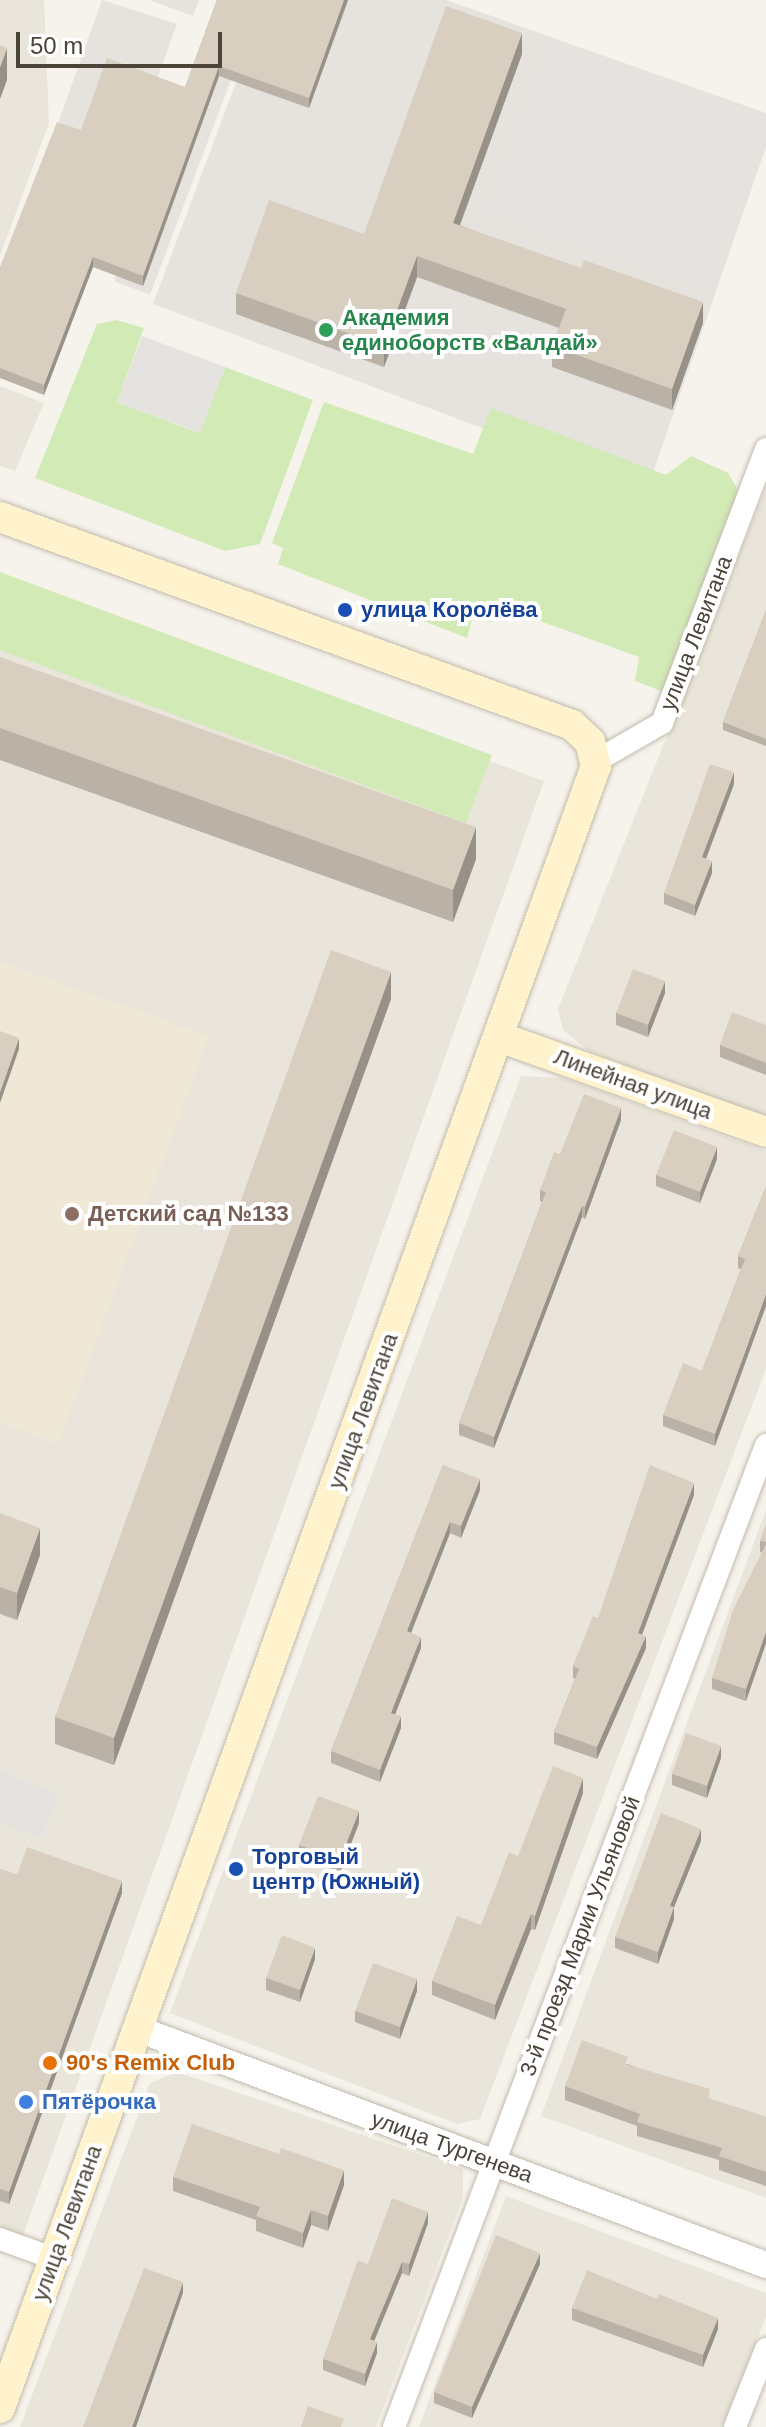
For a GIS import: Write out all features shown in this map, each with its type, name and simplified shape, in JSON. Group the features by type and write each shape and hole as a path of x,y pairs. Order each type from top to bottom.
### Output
{"main road":[{"path":"0,517 572,725 590,742 596,761"},
{"name":"улица Левитана","path":"0,2408 594,781 596,761"},
{"name":"Линейная улица","path":"499,1037 766,1132"}],"street":[{"name":"улица Левитана","path":"596,761 662,723 766,449"},
{"name":"3-й проезд Марии Ульяновой","path":"394,2427 766,1445"},
{"name":"улица Тургенева","path":"138,2029 766,2265"},
{"path":"0,2239 55,2259"},
{"path":"735,2427 766,2349"}],"shaded area":[{"path":"0,0 44,0 49,123 0,256"},
{"path":"102,0 177,24 120,180 47,154"},
{"path":"149,0 199,0 193,16"},
{"path":"217,0 261,0 150,295 114,281"},
{"path":"267,0 446,0 766,113 766,147 647,490 153,304"},
{"path":"553,45 766,123 706,287 492,209"},
{"path":"142,336 225,367 200,433 117,402"},
{"path":"0,386 44,403 15,471 0,466"},
{"path":"766,488 766,1119 587,1050 563,1030 558,1009"},
{"path":"0,579 544,781 22,2238 0,2230"},
{"name":"Детский сад №133","path":"0,962 209,1036 58,1444 0,1423"},
{"path":"521,1076 564,1078 766,1151 766,1369 480,2119 457,2124 170,2013"},
{"path":"766,1510 766,2198 541,2116"},
{"path":"0,1771 58,1794 41,1839 0,1823"},
{"path":"177,2072 463,2169 463,2198 376,2427 20,2427 150,2083"},
{"path":"506,2196 766,2293 766,2317 722,2427 419,2427"}],"green space":[{"path":"117,320 144,328 117,402 199,433 225,367 313,400 260,544 225,551 35,478 97,324"},
{"path":"324,402 473,454 491,408 666,475 691,456 728,473 738,490 664,692 635,681 639,657 513,611 491,622 472,619 467,638 278,564 283,548 272,543"},
{"path":"0,572 492,755 466,823 0,650"}],"building":[{"path":"217,0 344,0 309,98 219,66 143,276 93,257 44,385 0,368 0,267 57,122 81,130 107,58 185,87"},
{"path":"446,6 522,33 453,223 581,268 584,260 703,302 672,389 552,346 566,309 417,256 384,346 236,293 269,200 364,234"},
{"path":"0,45 7,48 0,67"},
{"path":"766,610 766,739 723,722"},
{"path":"0,657 476,827 453,890 0,728"},
{"path":"710,764 734,772 702,857 712,861 695,905 664,893"},
{"path":"331,950 391,972 114,1738 55,1717"},
{"path":"633,969 665,981 648,1025 616,1013"},
{"path":"732,1012 766,1025 766,1063 720,1045"},
{"path":"0,1031 19,1038 0,1092"},
{"path":"584,1094 621,1108 494,1437 459,1423 546,1192 540,1190 554,1152 560,1154"},
{"path":"674,1130 717,1147 700,1192 656,1175"},
{"path":"766,1186 766,1294 715,1434 663,1415 683,1363 702,1371 745,1259 738,1256"},
{"path":"443,1465 480,1479 461,1526 450,1522 407,1631 421,1637 391,1713 401,1716 380,1770 331,1751"},
{"path":"650,1465 694,1483 638,1633 646,1636 597,1747 554,1732 579,1669 573,1666 593,1616 598,1618"},
{"path":"0,1513 40,1528 17,1593 0,1587"},
{"path":"766,1525 766,1542 760,1541"},
{"path":"766,1544 766,1632 746,1689 712,1678 733,1610"},
{"path":"686,1733 721,1746 707,1786 672,1774"},
{"path":"553,1766 583,1778 535,1916 531,1914 495,2005 432,1981 457,1916 481,1925 509,1852 518,1856"},
{"path":"318,1796 359,1811 340,1860 299,1845"},
{"path":"661,1813 701,1829 670,1906 674,1907 658,1952 615,1937"},
{"path":"27,1847 122,1881 9,2192 0,2189 0,1869 17,1875"},
{"path":"282,1935 315,1948 300,1990 266,1978"},
{"path":"373,1963 417,1979 400,2027 355,2011"},
{"path":"582,2040 628,2057 625,2064 710,2089 708,2098 766,2117 766,2172 719,2156 722,2148 637,2122 640,2114 565,2086"},
{"path":"192,2124 279,2154 281,2148 344,2170 328,2216 311,2210 303,2233 256,2216 260,2207 173,2177"},
{"path":"392,2198 428,2212 409,2264 402,2262 370,2339 377,2342 365,2374 323,2359 358,2260 368,2264"},
{"path":"496,2235 540,2253 472,2407 434,2392"},
{"path":"144,2268 183,2282 132,2427 83,2427"},
{"path":"587,2270 657,2299 659,2294 718,2318 703,2355 572,2308"},
{"path":"308,2406 344,2419 341,2427 301,2427"}],"place":[{"name":"Академия единоборств «Валдай»","path":"326,330"},
{"name":"улица Королёва","path":"345,610"},
{"name":"Детский сад №133","path":"72,1214"},
{"name":"Торговый центр (Южный)","path":"236,1869"},
{"name":"90's Remix Club","path":"50,2063"},
{"name":"Пятёрочка","path":"26,2102"}]}
